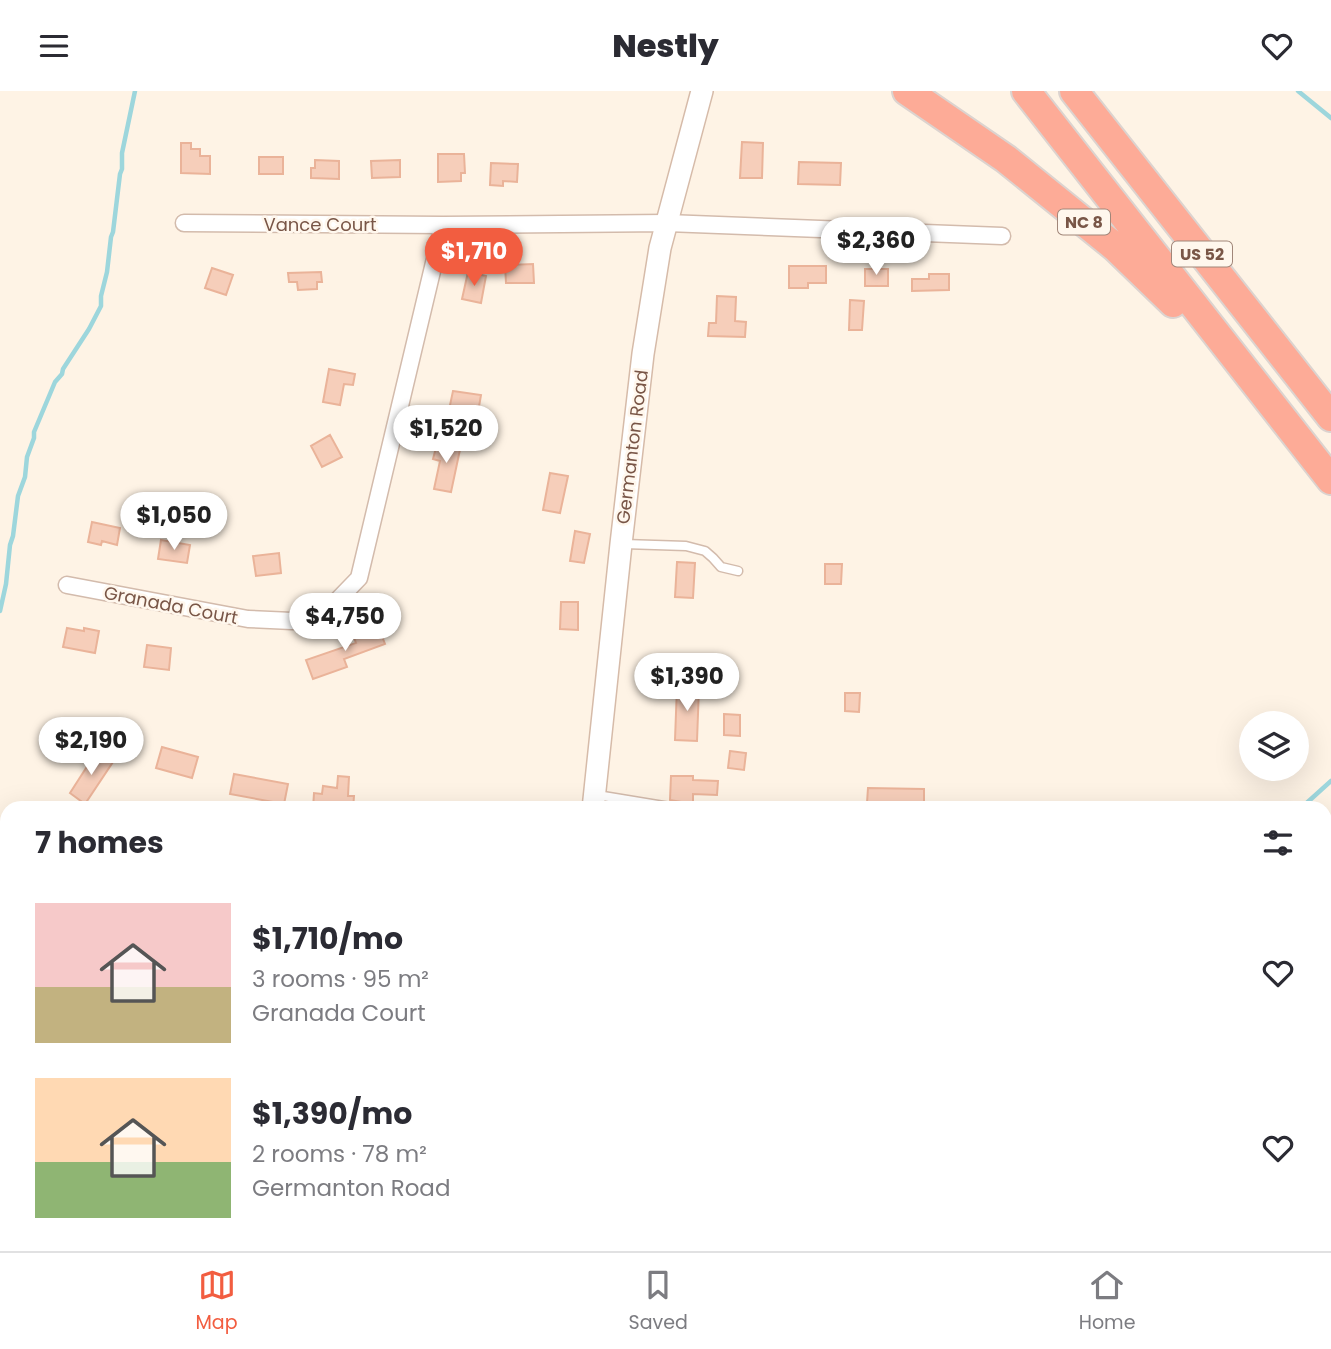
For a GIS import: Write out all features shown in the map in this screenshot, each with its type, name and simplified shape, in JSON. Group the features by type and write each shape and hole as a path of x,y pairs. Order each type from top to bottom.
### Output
{"highway":[{"name":"NC 8","path":"907,91 1006,159 1115,247 1246,372"},
{"name":"US 52","path":"1026,91 1331,480"},
{"name":"US 52","path":"1074,91 1331,417"}],"main road":[{"name":"Germanton Road","path":"594,801 643,354 660,247 702,91"}],"street":[{"name":"Vance Court","path":"184,223 667,223 1002,236"},
{"name":"Granada Court","path":"67,586 248,619 292,621 330,608 359,578 443,225"}],"lane":[{"path":"621,544 686,546 705,551 721,567 738,571"}],"building":[{"path":"742,142 763,143 762,178 740,178"},
{"path":"181,143 191,143 191,149 200,149 200,156 210,156 210,174 181,173"},
{"path":"438,154 464,154 465,173 461,173 461,181 438,182"},
{"path":"259,157 283,157 283,174 259,174"},
{"path":"315,160 339,161 339,179 311,178 311,168 315,168"},
{"path":"400,160 400,177 372,178 371,161"},
{"path":"799,162 841,163 840,185 798,184"},
{"path":"491,163 518,164 517,182 503,181 503,186 490,185"},
{"path":"533,264 534,283 506,283 505,265"},
{"path":"789,266 826,266 826,283 808,283 808,288 789,288"},
{"path":"212,268 233,275 226,295 205,288"},
{"path":"865,269 888,269 888,286 865,286"},
{"path":"321,272 322,282 317,282 317,289 298,290 297,282 289,282 288,273"},
{"path":"468,272 486,276 481,303 462,299"},
{"path":"929,274 949,274 949,290 912,291 912,279 929,279"},
{"path":"717,296 736,297 735,321 746,322 745,337 708,336 709,323 716,323"},
{"path":"850,300 864,301 862,330 849,330"},
{"path":"329,369 355,374 353,385 344,384 340,405 323,402"},
{"path":"453,391 481,395 477,418 470,417 469,425 440,420 442,409 449,410"},
{"path":"330,435 342,457 322,467 311,446"},
{"path":"438,440 461,445 451,492 434,489 440,461 433,459"},
{"path":"550,473 568,476 560,513 543,510"},
{"path":"92,522 120,528 117,545 102,541 101,545 88,542"},
{"path":"575,531 590,534 584,563 570,561"},
{"path":"161,540 190,545 187,563 158,559"},
{"path":"279,553 281,573 256,576 253,556"},
{"path":"677,562 695,563 693,598 675,597"},
{"path":"825,564 842,564 841,584 825,584"},
{"path":"561,602 578,602 578,630 560,629"},
{"path":"378,626 385,644 344,659 347,667 313,679 306,660 356,643 353,635"},
{"path":"67,628 99,631 95,653 63,647"},
{"path":"147,645 171,648 169,670 144,667"},
{"path":"677,686 699,687 697,741 675,740"},
{"path":"845,693 860,693 859,712 845,711"},
{"path":"724,714 740,715 740,736 724,735"},
{"path":"162,747 198,757 192,778 156,768"},
{"path":"97,751 113,762 87,801 81,801 70,793"},
{"path":"730,751 746,753 744,770 728,768"},
{"path":"234,774 288,784 285,801 268,801 230,794"},
{"path":"338,776 349,777 348,796 354,796 354,801 314,801 314,793 322,794 323,786 337,788"},
{"path":"671,776 693,776 693,780 718,781 717,795 693,794 693,801 670,800"},
{"path":"868,788 924,789 924,801 867,801"}],"waterway":[{"path":"0,611 18,496 25,477 34,432 55,382 101,306 122,169 122,153 135,91"},
{"path":"1298,91 1331,118"},
{"path":"1309,801 1331,781"}]}
